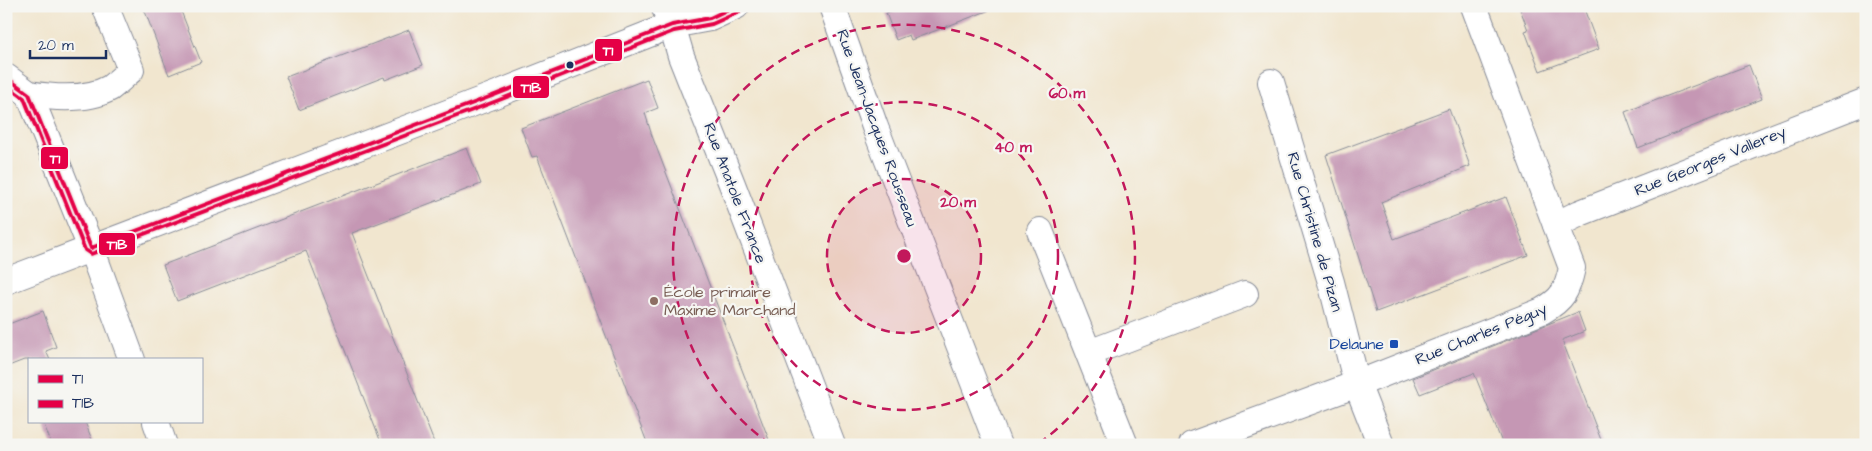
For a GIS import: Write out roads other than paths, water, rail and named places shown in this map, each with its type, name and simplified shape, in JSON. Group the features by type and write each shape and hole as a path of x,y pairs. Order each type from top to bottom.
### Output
{"street":[{"path":"6,77 29,94 54,98 96,94 111,87 131,70 105,6"},
{"path":"6,280 483,100 668,16 710,18 736,6"},
{"name":"Rue Jean-Jacques Rousseau","path":"832,6 876,127 998,445"},
{"name":"Rue Charles Péguy","path":"1192,445 1357,384 1542,311 1556,303 1568,287 1572,268 1474,6"},
{"name":"Rue Anatole France","path":"668,16 681,56 832,445"},
{"name":"Rue Christine de Pizan","path":"1271,82 1331,282 1357,384 1381,445"},
{"path":"29,94 91,248 131,358"},
{"name":"Rue Georges Vallerey","path":"1556,225 1598,206 1866,101"},
{"path":"1040,231 1125,445"},
{"path":"1088,353 1245,294"},
{"path":"157,424 164,445"}],"place":[{"name":"École primaire Maxime Marchand","path":"654,301"},
{"name":"Delaune","path":"1394,344"}]}
